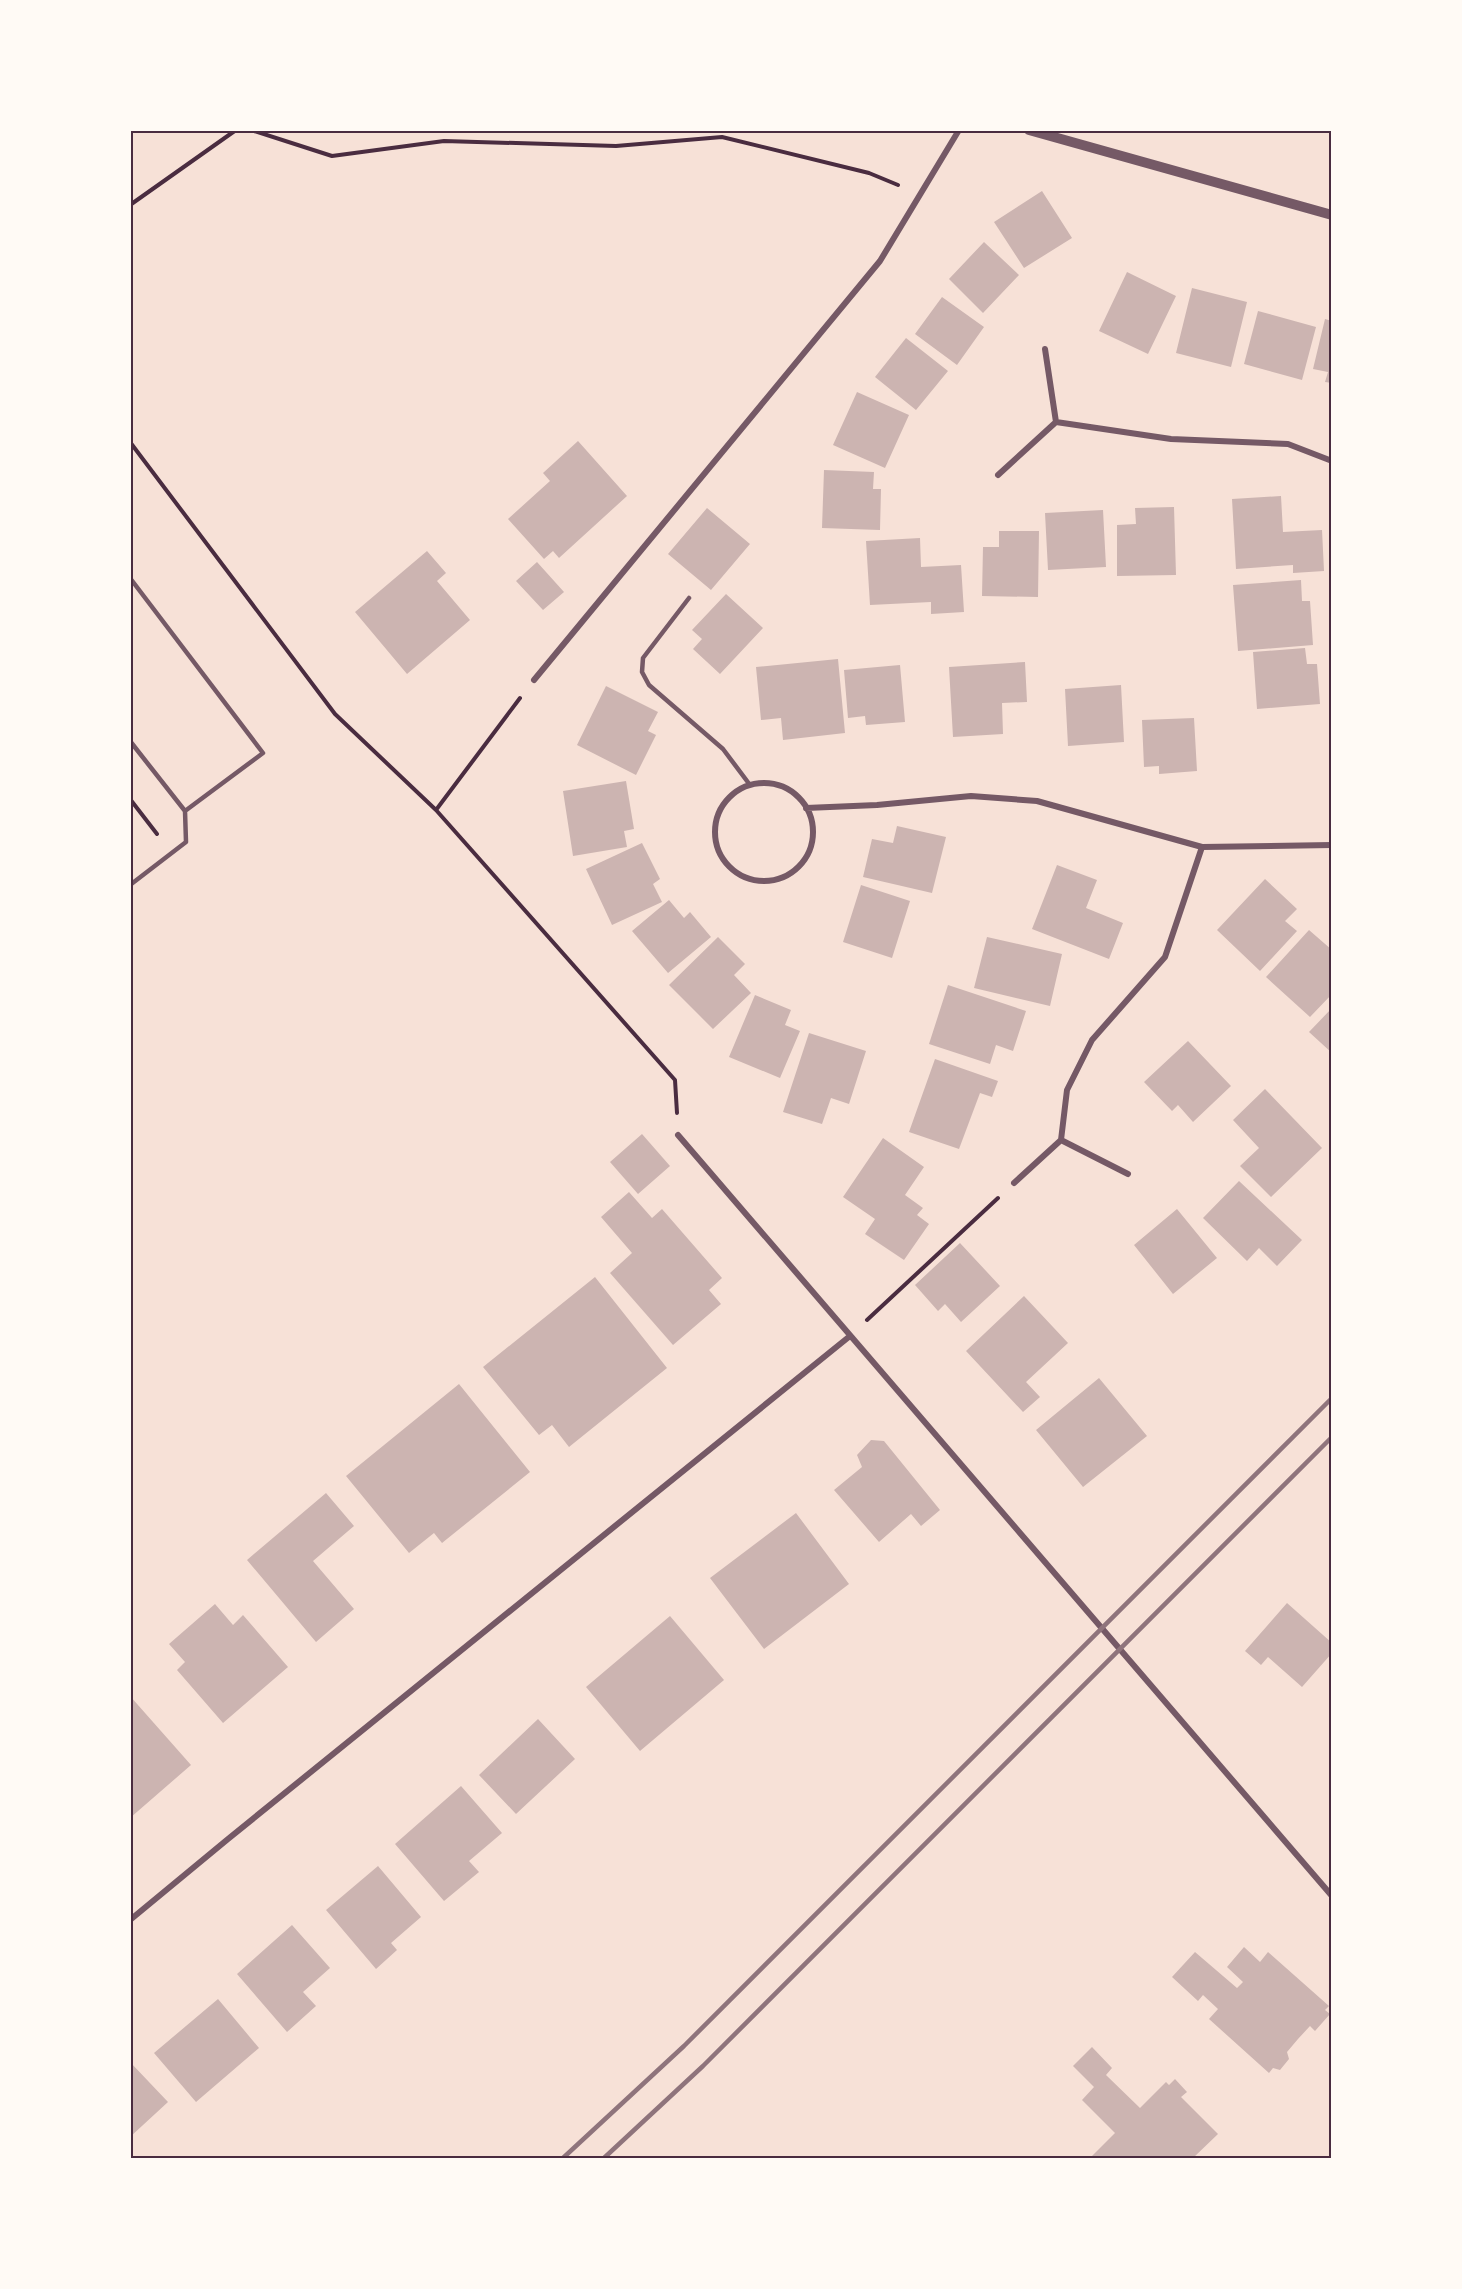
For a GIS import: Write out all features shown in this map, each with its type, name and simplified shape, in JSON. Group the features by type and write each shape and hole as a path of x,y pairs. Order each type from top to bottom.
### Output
{"street":[{"path":"534,680 880,261 959,130"},
{"path":"1029,130 1332,215"},
{"path":"1045,349 1056,422"},
{"path":"1056,422 1171,439 1288,444 1332,461"},
{"path":"998,475 1056,422"},
{"path":"761,781 794,791 813,818 811,848 794,872 772,881 754,881 729,867 714,837 719,807 736,789 750,785 761,781"},
{"path":"806,808 877,805 971,796 1037,801 1202,848 1332,845"},
{"path":"1014,1183 1060,1140 1067,1090 1092,1040 1165,957 1202,848"},
{"path":"678,1135 1332,1896"},
{"path":"1060,1140 1128,1174"},
{"path":"130,1920 850,1336"}],"lane":[{"path":"130,578 262,753 184,811"},
{"path":"689,598 643,658 642,672 649,686 723,749 750,785"},
{"path":"130,741 184,811 186,842 130,885"}],"path":[{"path":"130,205 237,130"},
{"path":"251,130 332,156 444,141 616,146 722,137 869,173 921,194"},
{"path":"130,442 335,714 436,810 675,1080 678,1135"},
{"path":"436,810 534,680"},
{"path":"130,799 163,842"},
{"path":"850,1336 1014,1183"}],"building":[{"path":"1042,191 1072,238 1024,268 994,222"},
{"path":"984,242 1019,275 983,313 949,279"},
{"path":"1127,272 1176,296 1148,354 1099,331"},
{"path":"1192,288 1247,302 1231,367 1176,353"},
{"path":"942,297 984,327 957,365 915,334"},
{"path":"1258,311 1316,327 1302,380 1244,364"},
{"path":"1325,319 1332,321 1332,383 1325,382 1328,372 1313,369"},
{"path":"906,338 948,371 916,410 875,377"},
{"path":"857,392 909,415 885,468 833,445"},
{"path":"578,441 627,496 559,558 553,551 544,559 508,519 550,481 543,473"},
{"path":"824,470 874,472 873,489 881,489 880,530 822,528"},
{"path":"1281,496 1283,532 1322,530 1324,571 1293,573 1293,565 1236,569 1232,499"},
{"path":"1174,507 1176,575 1117,576 1117,525 1136,524 1135,508"},
{"path":"707,508 750,544 711,590 668,554"},
{"path":"1103,510 1106,567 1048,570 1045,513"},
{"path":"999,531 1039,531 1038,597 982,596 983,547 999,547"},
{"path":"920,538 921,567 961,565 964,612 931,614 931,602 870,605 866,541"},
{"path":"427,551 446,573 437,581 470,620 407,674 355,612"},
{"path":"537,562 564,592 543,610 516,581"},
{"path":"1301,580 1302,601 1310,601 1313,645 1238,651 1233,585"},
{"path":"726,594 763,628 720,674 693,649 702,639 692,630"},
{"path":"1305,648 1307,664 1317,664 1320,704 1257,709 1253,652"},
{"path":"838,659 845,733 783,740 781,718 761,720 756,667"},
{"path":"1025,662 1027,702 1002,703 1003,734 953,737 949,667"},
{"path":"900,665 905,722 866,725 865,716 848,718 844,670"},
{"path":"1121,685 1124,742 1068,746 1065,689"},
{"path":"606,686 658,712 648,731 656,735 636,775 577,745"},
{"path":"1194,718 1197,771 1159,774 1159,766 1144,767 1142,720"},
{"path":"626,781 634,829 624,831 627,847 573,856 563,791"},
{"path":"897,826 946,837 932,893 863,877 872,839 893,843"},
{"path":"642,843 660,879 653,884 662,902 612,925 586,869"},
{"path":"1057,865 1097,880 1086,908 1123,923 1109,959 1032,929"},
{"path":"1265,879 1297,909 1285,921 1297,931 1260,971 1217,930"},
{"path":"861,885 910,901 892,958 843,942"},
{"path":"669,900 684,918 690,912 711,937 668,973 632,931"},
{"path":"1309,930 1332,950 1332,963 1329,966 1332,968 1332,994 1310,1017 1266,977"},
{"path":"718,937 745,964 734,975 751,993 713,1029 669,985"},
{"path":"987,937 1062,954 1050,1006 974,988"},
{"path":"948,985 1026,1011 1013,1051 996,1045 990,1064 929,1044"},
{"path":"755,995 791,1010 785,1025 800,1031 780,1078 729,1057"},
{"path":"1332,1008 1332,1053 1309,1032"},
{"path":"809,1033 866,1051 849,1104 831,1098 822,1124 783,1112"},
{"path":"1188,1041 1231,1086 1193,1122 1178,1105 1172,1111 1144,1082"},
{"path":"935,1059 998,1081 992,1097 980,1093 959,1149 909,1132"},
{"path":"1265,1089 1322,1148 1271,1197 1240,1166 1259,1148 1233,1120"},
{"path":"642,1134 670,1166 638,1194 610,1162"},
{"path":"883,1138 924,1167 905,1195 923,1208 917,1215 929,1224 904,1260 865,1234 875,1219 843,1197"},
{"path":"1239,1181 1302,1240 1277,1266 1259,1248 1247,1261 1203,1218"},
{"path":"629,1192 652,1218 662,1209 722,1278 709,1290 721,1304 673,1345 610,1273 632,1253 601,1217"},
{"path":"1177,1209 1217,1258 1173,1294 1134,1245"},
{"path":"960,1243 1000,1286 961,1322 945,1304 938,1311 915,1285"},
{"path":"595,1277 667,1368 569,1447 552,1425 539,1435 483,1367"},
{"path":"1024,1296 1068,1343 1026,1382 1040,1397 1023,1412 966,1351"},
{"path":"1099,1378 1147,1436 1083,1487 1036,1430"},
{"path":"459,1384 530,1472 442,1543 434,1533 409,1553 346,1476"},
{"path":"871,1440 884,1441 940,1510 921,1526 911,1514 879,1542 834,1490 862,1467 857,1455"},
{"path":"326,1493 354,1526 313,1561 354,1609 316,1642 247,1560"},
{"path":"796,1513 849,1584 764,1649 710,1578"},
{"path":"1287,1603 1332,1643 1332,1653 1302,1687 1268,1657 1261,1665 1245,1651"},
{"path":"215,1604 233,1625 243,1615 288,1667 223,1723 177,1670 185,1662 169,1644"},
{"path":"670,1616 724,1680 640,1751 586,1687"},
{"path":"130,1696 191,1765 130,1818"},
{"path":"538,1719 575,1759 516,1814 479,1775"},
{"path":"461,1786 502,1833 469,1861 479,1872 444,1901 395,1844"},
{"path":"378,1866 421,1917 391,1943 397,1950 376,1969 326,1910"},
{"path":"292,1925 330,1968 303,1992 316,2006 287,2032 237,1974"},
{"path":"1244,1947 1260,1962 1268,1952 1329,2006 1325,2010 1330,2014 1315,2031 1310,2026 1287,2052 1289,2059 1280,2070 1273,2068 1269,2073 1209,2019 1218,2009 1203,1995 1198,2001 1172,1977 1195,1952 1237,1988 1243,1982 1227,1967"},
{"path":"218,1999 259,2048 196,2102 154,2053"},
{"path":"1092,2047 1112,2068 1106,2075 1140,2108 1166,2082 1169,2085 1175,2079 1187,2092 1181,2097 1218,2134 1193,2158 1090,2158 1115,2133 1082,2100 1094,2087 1073,2066"},
{"path":"130,2062 168,2102 130,2137"}],"railway":[{"path":"563,2158 684,2046 1332,1398"},
{"path":"604,2158 703,2066 1332,1437"}]}
